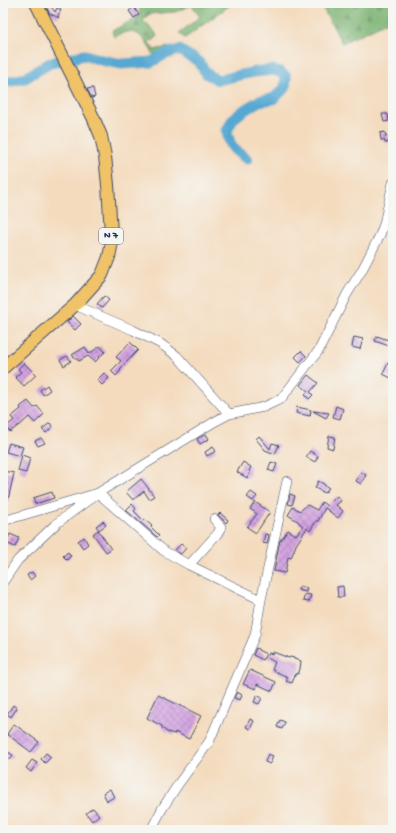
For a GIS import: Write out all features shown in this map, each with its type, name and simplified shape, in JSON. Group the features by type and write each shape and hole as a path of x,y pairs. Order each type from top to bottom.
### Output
{"main road":[{"name":"N 7","path":"3,368 75,305 102,275 109,257 112,242 105,156 101,136 94,117 36,3"}],"street":[{"path":"3,582 18,560 57,523 98,493 229,414 264,407 281,399 319,350 346,294 362,270 384,224 393,183"},
{"path":"75,305 161,344 177,356 229,414"},
{"path":"151,830 162,809 179,783 209,742 255,635 287,481"},
{"path":"3,521 98,493"},
{"path":"98,493 164,551 189,565 262,600"},
{"path":"189,565 218,533 221,527 214,519"}],"green space":[{"path":"136,3 233,3 185,38 179,33 200,17 192,5 175,12 149,14 143,21 155,32 157,37 154,40 148,41 154,50 168,47 169,51 155,57 144,39 136,33 126,32 114,37 112,31 140,16 139,4"},
{"path":"320,3 393,3 393,19 342,43"}],"building":[{"path":"48,3 55,12 57,8 61,10 58,16 59,18 49,13 45,4"},
{"path":"134,7 139,15 134,18 129,11"},
{"path":"93,88 95,97 92,98 87,89"},
{"path":"382,114 388,114 389,121 384,122"},
{"path":"385,132 386,137 389,136 390,142 385,143 384,140 381,140 380,133"},
{"path":"104,296 109,300 102,308 97,304"},
{"path":"73,316 81,324 75,330 67,322"},
{"path":"377,336 391,341 389,346 375,341"},
{"path":"354,337 363,339 360,349 352,347"},
{"path":"130,342 138,350 120,369 121,370 116,376 111,371 121,361 116,357"},
{"path":"100,346 105,352 95,362 88,356 79,361 72,355 85,347 89,354"},
{"path":"301,351 306,356 300,362 295,357"},
{"path":"67,356 71,361 64,366 60,360"},
{"path":"24,363 36,375 24,386 15,377 21,372 18,369"},
{"path":"388,363 393,365 393,379 383,374"},
{"path":"104,373 109,378 102,385 97,380"},
{"path":"308,375 318,383 310,392 313,395 309,399 305,395 308,391 300,385"},
{"path":"47,385 50,390 43,395 40,390"},
{"path":"28,401 34,408 37,406 44,414 35,423 29,417 10,432 6,427 14,420 11,417"},
{"path":"336,406 343,409 340,419 333,417"},
{"path":"297,407 311,410 310,416 296,413"},
{"path":"314,411 329,413 326,418"},
{"path":"50,423 53,427 46,433 42,429"},
{"path":"206,434 209,439 200,444 197,439"},
{"path":"259,436 270,449 272,443 279,445 275,454 265,450 256,439"},
{"path":"329,436 335,437 333,449 327,447"},
{"path":"41,438 45,443 38,446 35,441"},
{"path":"9,443 23,447 20,456 6,452"},
{"path":"213,447 216,451 207,456 205,452"},
{"path":"310,451 318,456 315,462 306,457"},
{"path":"22,455 30,458 26,473 18,471"},
{"path":"243,462 251,467 249,471 251,472 247,478 237,472"},
{"path":"271,462 277,464 274,472 268,470"},
{"path":"3,471 14,473 8,500 3,499"},
{"path":"361,472 366,475 361,484 356,481"},
{"path":"141,479 154,496 149,499 144,491 133,500 126,492"},
{"path":"318,481 329,488 325,493 315,488"},
{"path":"52,492 54,498 35,504 33,498"},
{"path":"251,492 257,496 253,501 247,497"},
{"path":"290,494 295,496 292,505 288,504"},
{"path":"337,496 341,501 336,505 343,511 338,518 325,508 318,521 316,521 310,531 307,528 296,545 291,558 288,557 285,573 274,571 280,540 288,530 296,535 303,526 288,515 293,507 300,511 307,505 317,510 322,502 327,506"},
{"path":"255,502 270,512 256,533 247,527 257,514 250,509"},
{"path":"132,504 136,509 134,511 152,526 151,527 159,535 157,537 126,510"},
{"path":"220,513 228,520 226,523 218,515"},
{"path":"103,521 106,525 99,530 96,526"},
{"path":"98,530 111,549 106,552 93,534"},
{"path":"10,534 19,538 15,547 6,543"},
{"path":"265,534 269,535 267,544 263,543"},
{"path":"84,537 88,544 83,548 78,541"},
{"path":"181,544 186,548 181,554 175,550"},
{"path":"68,552 71,556 67,560 63,556"},
{"path":"32,572 35,576 30,580 27,575"},
{"path":"300,586 307,588 306,592 298,590"},
{"path":"343,586 344,597 338,597 337,587"},
{"path":"305,594 311,595 309,602 303,601"},
{"path":"256,648 266,654 263,660 253,655"},
{"path":"273,652 301,661 298,674 296,673 292,683 286,681 288,677 272,670 275,662 267,658 269,653 273,654"},
{"path":"250,670 276,682 272,691 257,684 256,689 243,684"},
{"path":"237,692 242,695 240,700 234,698"},
{"path":"158,695 201,716 189,739 175,732 175,734 167,732 162,728 162,726 147,718"},
{"path":"257,695 262,698 259,704 254,702"},
{"path":"13,705 17,708 11,717 7,714"},
{"path":"250,719 254,721 250,729 246,727"},
{"path":"280,720 285,722 282,729 277,727"},
{"path":"14,724 39,742 31,752 7,734"},
{"path":"3,749 13,755 10,759 3,755"},
{"path":"46,753 51,757 45,763 41,759"},
{"path":"268,754 273,756 270,764 265,762"},
{"path":"32,760 37,763 31,772 26,768"},
{"path":"110,789 114,797 107,801 103,793"},
{"path":"93,808 99,815 92,821 86,813"}],"waterway":[{"path":"3,83 25,78 50,63 79,56 85,55 122,64 151,62 166,54 179,50 198,61 207,74 218,80 254,72 272,70 280,72 286,77 285,88 273,99 259,101 243,111 233,119 227,131 233,148 247,159"}]}
